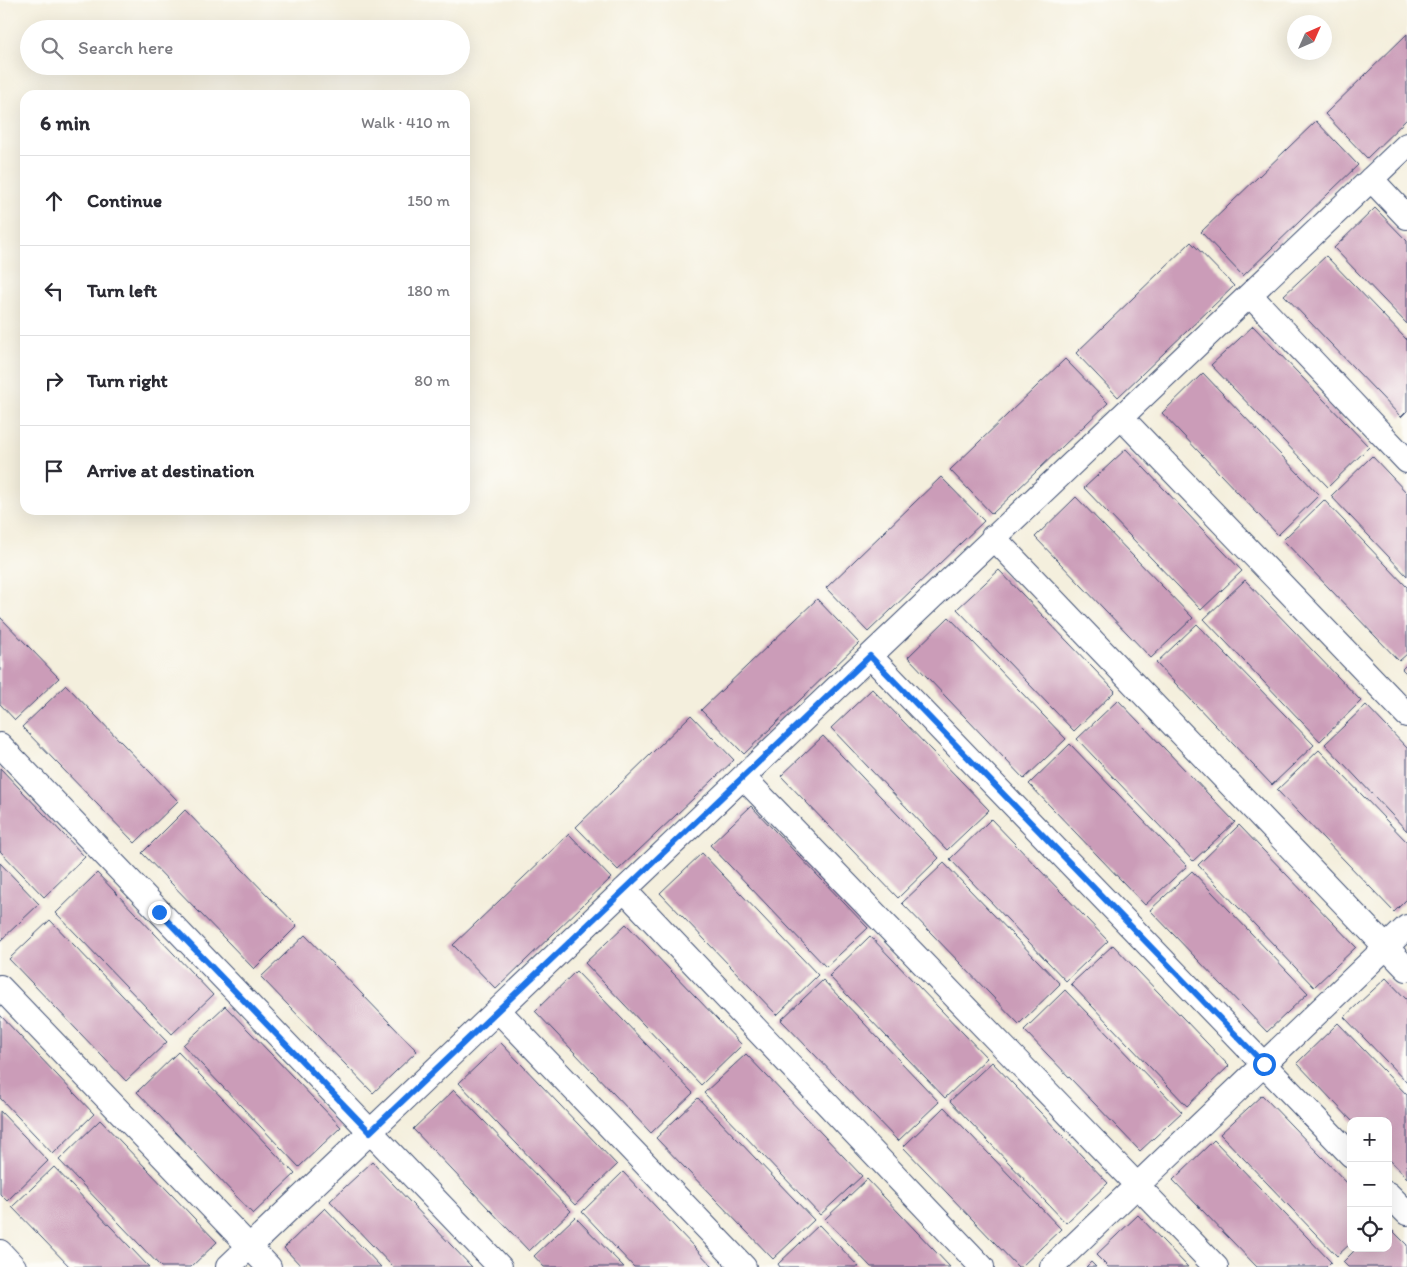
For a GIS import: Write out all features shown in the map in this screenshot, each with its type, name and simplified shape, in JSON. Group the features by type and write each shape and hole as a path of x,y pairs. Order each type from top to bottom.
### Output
{"street":[{"path":"228,1267 1407,145"},
{"path":"1371,179 1407,216"},
{"path":"1250,295 1407,461"},
{"path":"1121,417 1407,715"},
{"path":"994,537 1407,970"},
{"path":"870,656 1347,1151"},
{"path":"0,745 500,1267"},
{"path":"743,777 1216,1267"},
{"path":"624,890 982,1267"},
{"path":"1052,1267 1407,927"},
{"path":"0,987 269,1267"},
{"path":"498,1010 744,1267"},
{"path":"1392,1198 1407,1213"},
{"path":"0,1252 14,1267"}],"building":[{"path":"1407,34 1407,119 1367,158 1325,114"},
{"path":"1316,121 1358,165 1243,276 1201,232"},
{"path":"1375,208 1407,241 1407,324 1334,248"},
{"path":"1191,242 1234,286 1118,397 1076,353"},
{"path":"1326,256 1407,340 1407,411 1401,417 1284,295"},
{"path":"1253,326 1369,447 1328,487 1211,365"},
{"path":"1065,359 1108,403 992,514 950,470"},
{"path":"1203,373 1319,495 1278,535 1162,413"},
{"path":"1126,449 1242,571 1201,610 1084,488"},
{"path":"1372,456 1407,493 1407,576 1331,496"},
{"path":"941,477 984,521 868,632 826,588"},
{"path":"1076,497 1193,618 1151,658 1035,537"},
{"path":"1324,500 1407,587 1407,654 1399,661 1283,540"},
{"path":"999,570 1115,691 1074,731 957,609"},
{"path":"1245,580 1361,701 1320,741 1204,619"},
{"path":"817,599 859,643 744,754 701,710"},
{"path":"0,617 59,678 15,720 0,704"},
{"path":"949,617 1066,739 1024,779 908,657"},
{"path":"1197,624 1314,745 1272,785 1156,663"},
{"path":"1407,664 1407,674 1402,669"},
{"path":"66,685 178,801 135,843 22,727"},
{"path":"872,689 989,810 947,850 831,728"},
{"path":"1118,700 1235,822 1193,861 1077,739"},
{"path":"1366,705 1407,748 1407,831 1325,744"},
{"path":"691,715 734,760 618,870 576,827"},
{"path":"823,736 939,858 898,898 781,776"},
{"path":"1070,744 1187,866 1145,905 1029,784"},
{"path":"1319,750 1407,842 1407,899 1394,912 1277,790"},
{"path":"0,768 85,857 44,897 0,851"},
{"path":"751,806 868,928 826,967 710,845"},
{"path":"185,810 297,926 254,969 142,853"},
{"path":"991,819 1108,941 1066,981 950,859"},
{"path":"1239,825 1356,947 1314,987 1198,865"},
{"path":"569,834 611,878 496,989 453,945"},
{"path":"702,853 818,975 777,1015 660,893"},
{"path":"0,863 39,904 0,941"},
{"path":"944,863 1060,984 1019,1024 902,903"},
{"path":"1192,871 1308,993 1267,1032 1150,910"},
{"path":"97,873 213,995 172,1034 56,913"},
{"path":"50,920 167,1042 126,1081 9,959"},
{"path":"626,924 742,1045 701,1085 585,963"},
{"path":"305,935 417,1051 373,1093 261,977"},
{"path":"870,936 987,1058 945,1098 829,976"},
{"path":"1113,945 1229,1066 1187,1106 1071,984"},
{"path":"576,971 693,1093 651,1133 535,1011"},
{"path":"1386,978 1407,1000 1407,1083 1344,1017"},
{"path":"823,980 939,1102 898,1141 781,1020"},
{"path":"1065,990 1182,1112 1140,1151 1024,1030"},
{"path":"225,1006 341,1127 299,1167 183,1045"},
{"path":"0,1015 94,1114 53,1154 0,1098"},
{"path":"1338,1023 1407,1095 1407,1178 1392,1162 1392,1117 1348,1117 1297,1063"},
{"path":"501,1043 617,1165 575,1205 459,1083"},
{"path":"178,1052 295,1174 253,1214 137,1092"},
{"path":"746,1054 862,1176 820,1215 704,1093"},
{"path":"992,1062 1108,1183 1066,1223 950,1101"},
{"path":"454,1090 571,1211 529,1251 413,1129"},
{"path":"1262,1095 1347,1183 1347,1247 1337,1256 1220,1134"},
{"path":"698,1098 814,1220 773,1259 656,1138"},
{"path":"944,1107 1061,1229 1021,1267 1018,1267 903,1147"},
{"path":"0,1111 48,1161 7,1201 0,1194"},
{"path":"100,1120 217,1242 191,1267 161,1267 59,1160"},
{"path":"1214,1140 1331,1262 1326,1267 1257,1267 1173,1180"},
{"path":"372,1162 472,1267 393,1267 330,1201"},
{"path":"54,1167 149,1267 70,1267 12,1207"},
{"path":"623,1172 713,1267 634,1267 582,1212"},
{"path":"867,1179 950,1267 871,1267 825,1219"},
{"path":"325,1208 381,1267 302,1267 284,1248"},
{"path":"1138,1215 1188,1267 1108,1267 1096,1255"},
{"path":"575,1217 624,1267 544,1267 534,1256"},
{"path":"819,1225 859,1267 780,1267 778,1264"},
{"path":"1392,1230 1407,1245 1407,1267 1348,1267 1343,1262 1353,1252 1392,1252"},
{"path":"1091,1262 1096,1267 1086,1267"}],"route":[{"path":"159,912 370,1132 870,656 1264,1064"}]}
